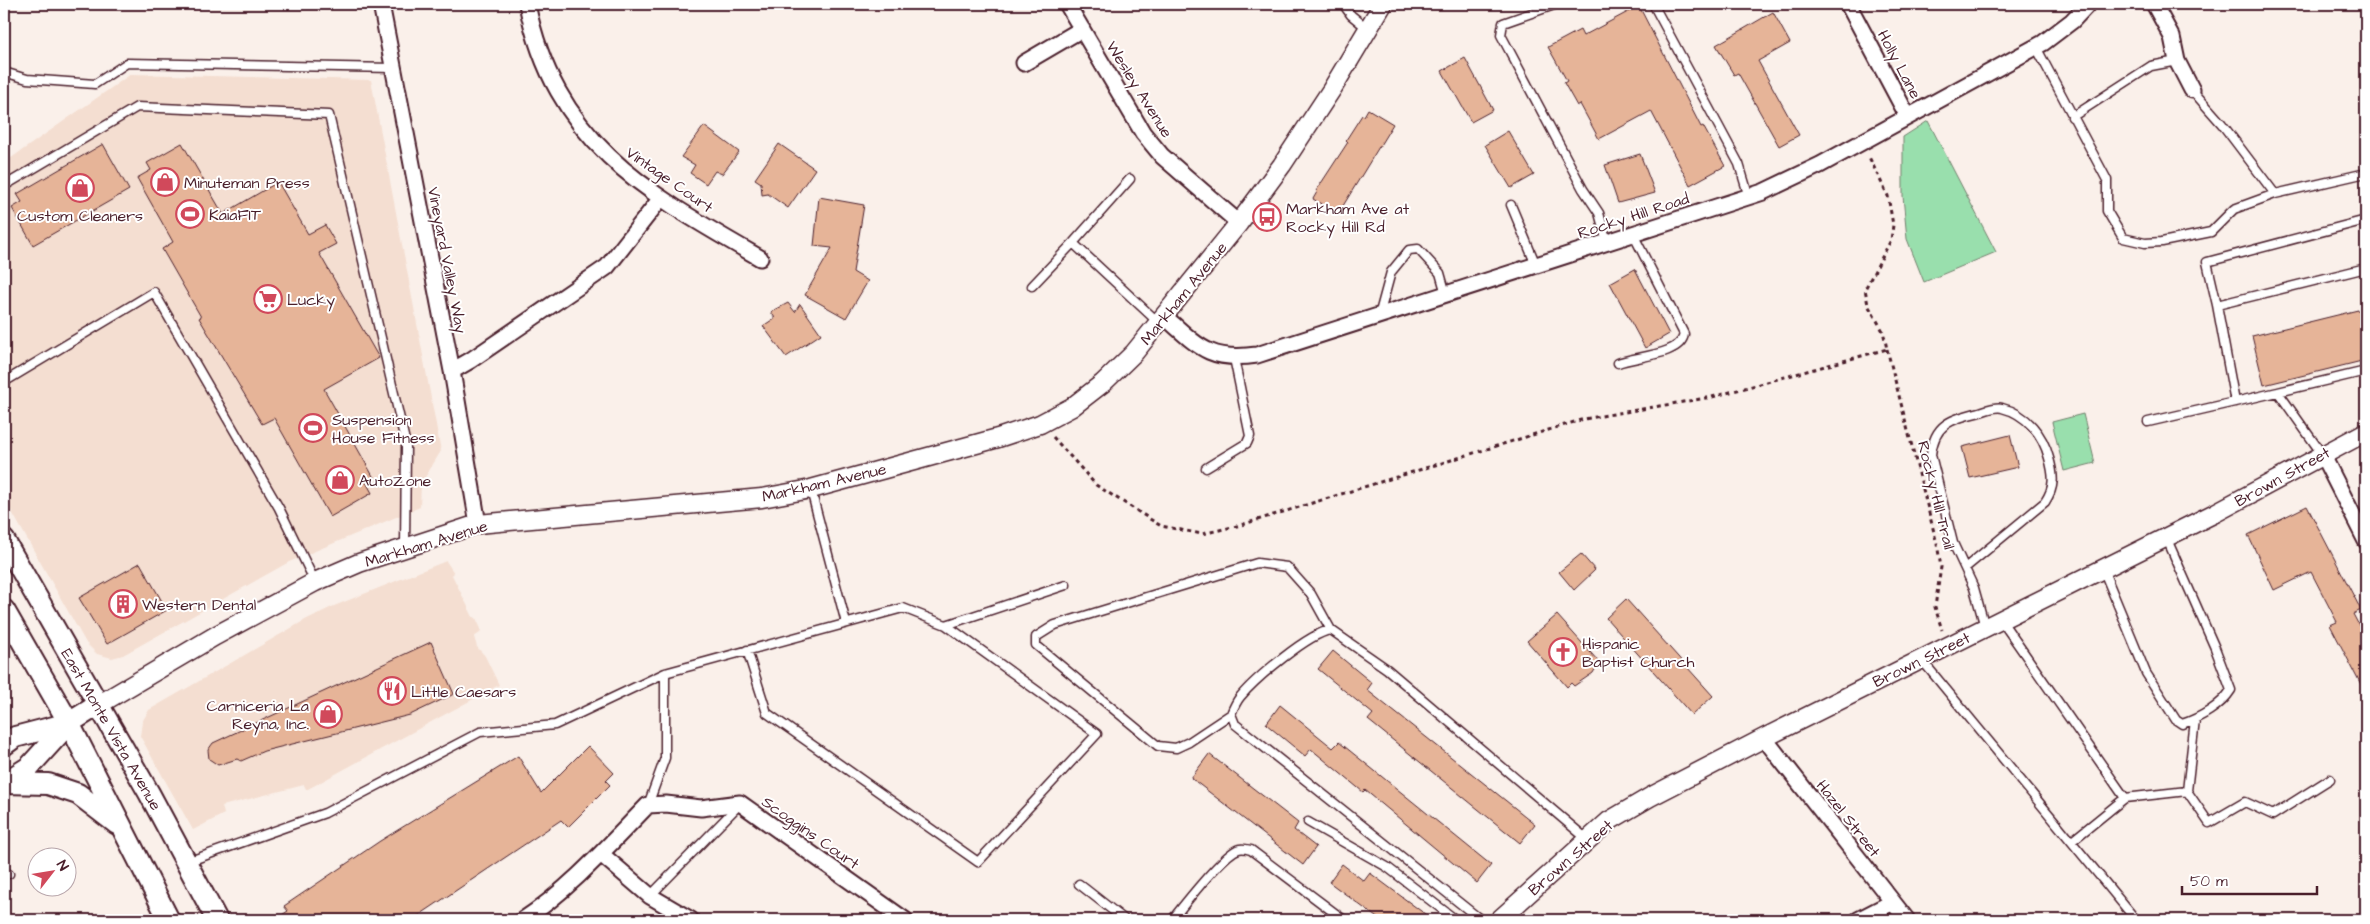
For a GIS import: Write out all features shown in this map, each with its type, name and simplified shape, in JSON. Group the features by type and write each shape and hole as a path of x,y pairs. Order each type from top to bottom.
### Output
{"main road":[{"name":"East Monte Vista Avenue","path":"4,540 217,920"},
{"name":"East Monte Vista Avenue","path":"4,610 69,723 170,920"},
{"path":"4,745 15,737 69,723 98,706"},
{"path":"4,783 29,768 69,723"},
{"path":"4,783 48,784 78,794 123,828"}],"street":[{"name":"Vineyard Valley Way","path":"381,4 452,371 478,524"},
{"name":"Vintage Court","path":"528,4 535,37 545,66 559,94 590,138 614,163 661,198 760,258"},
{"name":"Wesley Avenue","path":"1067,4 1143,133 1169,162 1239,223"},
{"name":"Markham Avenue","path":"98,706 215,636 315,582 359,563 478,524 762,498 811,489 998,438 1040,424 1072,407 1104,384 1134,353 1239,223 1282,165 1383,4"},
{"name":"Holly Lane","path":"1848,4 1907,115"},
{"name":"Rocky Hill Road","path":"1161,320 1212,354 1234,358 1257,355 1749,197 1812,169 1907,115 2036,46 2072,21 2088,4"},
{"path":"2154,4 2172,38 2177,61 2192,90"},
{"path":"1024,63 1082,29"},
{"path":"452,371 607,267 661,198"},
{"name":"Brown Street","path":"1499,920 1609,821 1650,797 1949,645 2215,513 2366,432"},
{"path":"2322,454 2366,541"},
{"name":"Hazel Street","path":"1764,738 1907,920"},
{"name":"Scoggins Court","path":"648,805 666,804 701,808 740,803 905,920"},
{"path":"523,920 546,905 601,854 648,805"},
{"path":"601,854 650,896 691,920"},
{"path":"1858,920 1892,902"}],"lane":[{"path":"1347,4 1346,8 1351,15 1368,29"},
{"path":"1557,4 1503,23 1501,35 1583,189 1599,213 1607,242"},
{"path":"1652,4 1739,164 1749,197"},
{"path":"2036,46 2107,180 2107,211 2123,238 2145,242 2162,242 2211,232 2234,209 2275,194 2366,173"},
{"path":"2072,117 2151,66 2177,61"},
{"path":"4,72 27,79 95,84 127,63 393,68"},
{"path":"2192,90 2222,124 2275,194"},
{"path":"4,186 137,107 329,115 406,445 405,547"},
{"path":"1032,286 1130,179"},
{"path":"1511,205 1536,266"},
{"path":"2235,402 2207,262 2366,220"},
{"path":"1618,363 1650,356 1678,345 1683,340 1684,334 1633,234"},
{"path":"1073,243 1161,320"},
{"path":"1379,316 1391,272 1409,250 1418,249 1440,273 1446,294"},
{"path":"2217,305 2366,268"},
{"path":"4,382 154,292 279,508 315,582"},
{"path":"1206,468 1247,443 1250,436 1234,358"},
{"path":"2148,422 2366,372"},
{"path":"2278,392 2322,454"},
{"path":"1965,568 2045,502 2052,492 2054,476 2042,436 2015,413 2000,407 1964,416 1945,424 1936,432 1932,443 1931,455 1953,543 1974,588 1985,628"},
{"path":"811,489 846,623"},
{"path":"2103,569 2146,673 2176,720 2182,724 2195,720 2226,698 2231,690 2215,648 2166,537"},
{"path":"1331,630 1321,632 1280,660 1240,698 1230,714 1189,742 1176,748 1158,746 1036,645 1036,638 1055,625 1257,563 1287,567 1311,594 1331,630 1387,669 1588,840"},
{"path":"946,625 1066,585"},
{"path":"186,862 325,813 480,732 555,725 664,673 747,650 846,623 903,608 946,625 1097,734 978,862 766,713 747,650"},
{"path":"2002,620 2125,798"},
{"path":"1921,660 2136,920"},
{"path":"648,805 665,758 664,673"},
{"path":"1230,714 1236,724 1481,920"},
{"path":"2195,720 2188,791 2209,823 2245,802 2272,815 2330,778"},
{"path":"2072,841 2125,798 2188,791"},
{"path":"650,896 740,803"},
{"path":"1308,822 1387,867 1456,920"},
{"path":"1172,920 1212,873 1232,852 1240,848 1250,850 1258,855 1344,920"},
{"path":"1079,884 1125,920"}],"path":[{"name":"Rocky Hill Trail","path":"1860,142 1888,196 1892,225 1891,240 1865,288 1868,304 1883,331 1937,544 1941,567 1935,607 1937,620 1949,645"},
{"path":"1040,424 1096,485 1161,526 1202,534 1241,525 1584,418 1712,397 1887,349"}],"shaded area":[{"path":"131,74 371,80 441,451 421,484 420,507 289,562 123,655 112,658 97,654 86,643 4,498 4,163"},
{"path":"446,561 454,573 452,575 473,617 476,618 481,629 480,633 474,637 477,647 485,656 499,685 308,789 304,785 222,806 224,814 193,830 140,736 142,722 149,710 307,619 334,606"}],"green space":[{"path":"1928,121 1996,252 1924,282 1907,239 1903,196 1903,137"},
{"path":"2083,414 2095,463 2064,471 2052,422"}],"building":[{"path":"1639,6 1701,127 1703,126 1725,166 1690,185 1651,111 1599,139 1580,104 1577,106 1564,83 1567,81 1548,47 1580,30 1583,36"},
{"path":"1773,12 1790,43 1758,61 1799,135 1779,146 1738,73 1734,75 1716,45"},
{"path":"1465,58 1493,110 1471,122 1442,71"},
{"path":"1368,109 1393,124 1338,214 1313,199 1316,191 1348,142 1346,140"},
{"path":"704,126 739,152 722,174 715,171 706,184 690,173 695,165 681,157"},
{"path":"1508,131 1534,175 1511,188 1485,145"},
{"name":"Lucky","path":"182,143 223,214 278,182 308,234 325,225 336,244 319,253 379,358 324,389 374,478 366,482 372,493 330,517 274,418 262,424 199,318 201,317 162,249 173,242 137,178 151,170 147,163"},
{"path":"103,144 129,190 33,245 12,208 22,202 17,194"},
{"path":"779,144 815,169 788,208 768,194 762,195 761,183 755,179"},
{"path":"1640,154 1655,193 1618,203 1605,165"},
{"path":"819,197 864,205 853,272 868,281 846,318 805,295 832,248 814,246"},
{"path":"1635,269 1669,334 1645,348 1610,283"},
{"path":"788,303 795,312 800,304 821,334 786,357 763,326 775,318 771,312"},
{"path":"2366,308 2366,360 2264,385 2252,336"},
{"path":"2010,435 2018,467 1970,478 1962,447"},
{"path":"2307,506 2361,610 2353,614 2366,639 2366,694 2330,625 2337,622 2311,572 2274,590 2248,535"},
{"path":"1581,554 1595,570 1574,590 1559,572"},
{"name":"Western Dental","path":"140,563 167,610 107,644 79,598"},
{"path":"1626,599 1713,696 1692,715 1606,618"},
{"name":"Hispanic Baptist Church","path":"1557,615 1599,662 1593,673 1574,686 1571,683 1567,687 1527,641"},
{"path":"431,642 454,694 410,715 264,751 241,761 237,759 218,765 209,759 208,750 213,743"},
{"path":"1333,651 1372,683 1367,690 1535,824 1520,843 1368,720 1373,714 1318,669"},
{"path":"1280,705 1333,748 1339,742 1491,865 1477,883 1365,790 1363,792 1311,749 1305,756 1266,724"},
{"path":"588,746 614,773 606,781 610,785 568,827 561,820 412,920 274,920 288,911 284,906 380,841 518,756 541,793"},
{"path":"1209,754 1298,823 1294,830 1316,847 1303,865 1191,778"},
{"path":"1342,864 1364,881 1370,873 1433,920 1380,920 1329,882"}],"place":[{"name":"Minuteman Press","path":"165,182"},
{"name":"Custom Cleaners","path":"80,188"},
{"name":"KaiaFIT","path":"190,214"},
{"name":"Markham Ave at Rocky Hill Rd","path":"1267,217"},
{"name":"Lucky","path":"268,299"},
{"name":"Suspension House Fitness","path":"313,428"},
{"name":"AutoZone","path":"340,480"},
{"name":"Western Dental","path":"123,604"},
{"name":"Hispanic Baptist Church","path":"1563,652"},
{"name":"Little Caesars","path":"392,691"},
{"name":"Carniceria La Reyna, Inc.","path":"328,714"}]}
